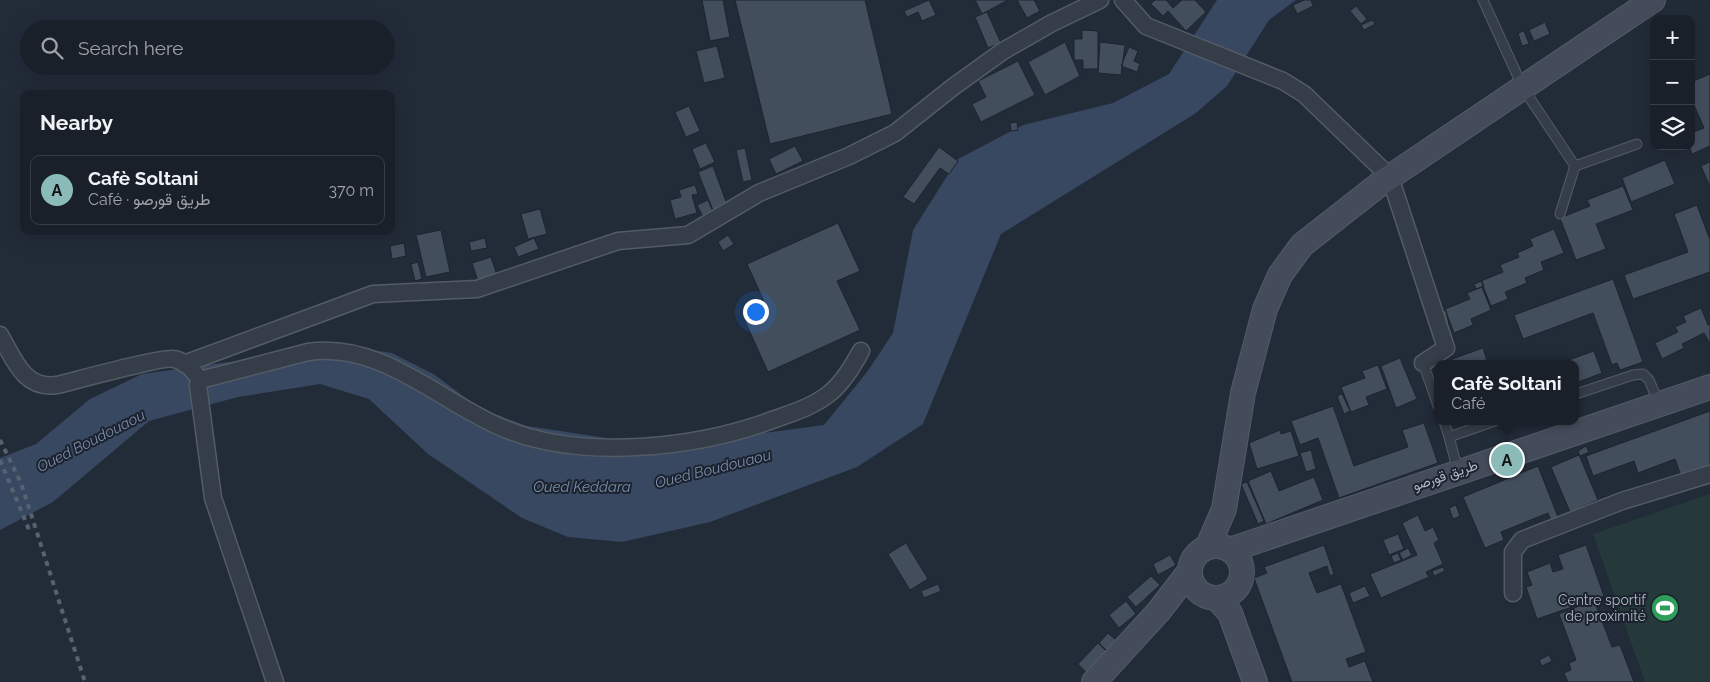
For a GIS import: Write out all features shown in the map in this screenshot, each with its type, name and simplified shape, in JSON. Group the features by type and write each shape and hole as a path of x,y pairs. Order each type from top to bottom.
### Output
{"main road":[{"path":"1159,611 1186,597 1218,594 1241,579 1227,553 1232,522 1228,481 1243,393 1266,309 1280,275 1302,245 1390,177 1653,0"},
{"name":"طريق قورصو","path":"1227,553 1318,518 1710,387"},
{"path":"1094,682 1159,611 1189,572 1195,555 1227,553"},
{"path":"1189,572 1190,580 1218,594 1234,621 1255,682"}],"street":[{"path":"184,364 373,294 477,289 618,241 688,235 759,193 849,156 895,133 953,86 1003,51 1052,23 1100,0"},
{"path":"1123,0 1146,26 1189,41 1283,81 1304,94 1390,177 1446,348 1423,363"},
{"path":"0,335 24,376 39,385 57,385 168,358 187,364 199,383 213,498 275,682"},
{"path":"199,383 308,352 322,350 349,351 375,360 484,419 513,432 550,443 574,447 621,448 722,436 807,407 838,385 847,376 861,351"},
{"path":"1513,593 1513,552 1522,540 1622,502 1710,474"}],"lane":[{"path":"1483,0 1523,88 1575,166"},
{"path":"1575,166 1638,144"},
{"path":"1560,214 1575,166"},
{"path":"1423,363 1434,395"},
{"path":"1579,393 1633,375 1643,374 1649,380 1660,403"},
{"path":"1445,425 1458,471"},
{"path":"1449,437 1484,425"}],"shaded area":[{"name":"Centre sportif de proximité","path":"1710,494 1710,682 1645,682 1593,534"}],"water":[{"name":"Oued Keddara","path":"1217,0 1296,0 1269,20 1227,86 1196,113 1001,234 923,424 857,467 710,522 622,542 568,537 522,518 428,454 369,399 320,384 238,397 149,421 53,502 0,530 0,458 36,444 90,399 142,374 251,359 333,344 392,353 435,375 479,408 527,426 627,441 704,441 824,425 867,372 893,333 913,230 958,159 1023,125 1113,103 1169,74"}],"building":[{"path":"702,0 723,0 730,37 710,41"},
{"path":"735,0 865,0 892,114 770,144"},
{"path":"929,0 936,15 922,21 918,12 907,17 904,11"},
{"path":"975,0 1008,0 982,14"},
{"path":"1017,0 1034,0 1040,11 1027,18"},
{"path":"1155,0 1166,0 1173,8 1182,0 1195,0 1206,12 1186,31 1168,11 1163,16 1151,4"},
{"path":"1304,0 1311,0 1313,6 1297,14 1293,5"},
{"path":"1356,6 1367,19 1361,24 1350,11"},
{"path":"987,12 1001,43 988,48 975,17"},
{"path":"1372,20 1375,24 1364,30 1361,25"},
{"path":"1545,22 1550,34 1534,41 1529,30"},
{"path":"1082,30 1098,31 1098,69 1083,69 1083,60 1074,60 1074,39 1082,39"},
{"path":"1524,31 1529,44 1522,46 1518,33"},
{"path":"1065,42 1080,76 1045,95 1028,62"},
{"path":"1100,42 1125,45 1121,75 1098,73"},
{"path":"717,46 725,78 704,83 696,51"},
{"path":"1129,47 1138,51 1134,61 1140,64 1137,72 1121,66"},
{"path":"1018,61 1035,95 981,122 972,104 986,97 978,81"},
{"path":"1710,74 1710,146 1692,154 1690,150 1695,150 1695,131 1704,128 1695,107 1695,80"},
{"path":"689,106 700,131 686,137 675,112"},
{"path":"1017,122 1018,130 1011,131 1010,123"},
{"path":"706,143 715,162 700,169 692,149"},
{"path":"795,146 803,161 776,174 769,159"},
{"path":"939,147 958,161 949,174 940,168 914,204 903,197"},
{"path":"745,148 752,180 743,182 736,150"},
{"path":"1665,160 1675,184 1631,202 1622,178"},
{"path":"1710,162 1710,187 1701,166"},
{"path":"713,166 728,207 714,213 698,172"},
{"path":"695,185 698,194 692,195 697,213 675,219 670,200 681,197 679,190"},
{"path":"1623,186 1633,210 1596,224 1606,249 1576,260 1560,218 1590,206 1587,200"},
{"path":"708,200 717,221 707,225 697,205"},
{"path":"1697,205 1710,240 1710,272 1633,299 1624,275 1688,252 1674,214"},
{"path":"540,209 547,234 528,239 521,214"},
{"path":"838,223 860,271 837,281 860,330 768,372 745,321 768,310 747,264"},
{"path":"1554,229 1564,253 1541,262 1544,270 1525,278 1527,283 1505,292 1508,299 1491,306 1481,281 1503,272 1500,265 1519,257 1517,253 1533,246 1530,239"},
{"path":"441,230 450,272 426,277 416,235"},
{"path":"728,235 734,244 723,251 718,242"},
{"path":"485,238 487,248 471,251 469,242"},
{"path":"534,238 539,249 518,257 514,247"},
{"path":"404,243 406,256 392,259 390,246"},
{"path":"491,257 497,275 478,281 472,263"},
{"path":"418,262 422,279 415,281 411,264"},
{"path":"1613,279 1643,362 1620,370 1617,363 1612,365 1593,313 1523,339 1514,315"},
{"path":"1482,281 1484,286 1476,289 1474,284"},
{"path":"1482,287 1491,310 1471,319 1473,325 1454,333 1445,309 1470,299 1467,293"},
{"path":"1701,308 1708,325 1710,324 1710,344 1704,333 1682,344 1684,348 1662,359 1655,343 1678,332 1675,327 1686,322 1683,316"},
{"path":"1446,310 1449,325 1444,327 1440,312"},
{"path":"1483,348 1487,360 1452,360"},
{"path":"1594,351 1602,373 1579,382 1579,360 1568,360"},
{"path":"1400,358 1417,399 1396,408 1381,366"},
{"path":"1378,365 1387,389 1366,397 1369,405 1351,412 1341,387 1365,378 1362,371"},
{"path":"1342,394 1350,411 1344,414 1337,396"},
{"path":"1333,406 1354,466 1408,447 1402,430 1424,423 1438,463 1339,498 1318,438 1300,445 1291,421"},
{"path":"1710,411 1710,465 1681,476 1675,459 1638,473 1634,461 1593,476 1586,456"},
{"path":"1280,430 1281,434 1291,431 1299,456 1257,469 1249,443"},
{"path":"1586,446 1589,452 1580,456 1578,451"},
{"path":"1311,450 1316,469 1306,472 1300,453"},
{"path":"1579,455 1598,500 1570,512 1551,467"},
{"path":"1538,466 1560,522 1553,525 1548,513 1501,532 1504,540 1485,548 1463,497"},
{"path":"1271,471 1279,491 1314,477 1323,500 1266,524 1248,481"},
{"path":"1247,482 1264,521 1258,524 1241,484"},
{"path":"1456,505 1460,516 1453,519 1449,508"},
{"path":"1418,515 1425,531 1433,527 1439,540 1434,543 1443,564 1426,572 1429,577 1381,598 1370,574 1417,555 1402,523"},
{"path":"1398,534 1404,549 1389,555 1383,540"},
{"path":"906,543 928,579 910,590 888,554"},
{"path":"1324,545 1334,574 1330,576 1327,566 1309,573 1317,593 1341,584 1366,652 1346,659 1349,667 1365,661 1373,682 1292,682 1254,578 1267,573 1264,567"},
{"path":"1586,545 1604,596 1537,619 1526,587 1532,585 1527,572 1550,563 1553,572 1563,569 1558,555"},
{"path":"1408,548 1412,555 1403,560 1399,553"},
{"path":"1398,553 1401,560 1394,563 1391,556"},
{"path":"1170,555 1176,565 1158,575 1153,564"},
{"path":"1443,567 1445,571 1434,576 1432,571"},
{"path":"1151,576 1160,585 1136,607 1127,597"},
{"path":"938,584 941,591 924,598 921,591"},
{"path":"1365,586 1370,596 1353,603 1349,593"},
{"path":"1594,600 1612,647 1620,645 1634,682 1568,682 1564,673 1571,670 1569,663 1576,660 1559,614"},
{"path":"1126,601 1136,614 1119,628 1109,615"},
{"path":"1108,633 1116,640 1106,650 1099,643"},
{"path":"1098,643 1107,652 1087,673 1078,664"},
{"path":"1549,655 1552,661 1542,666 1539,660"}],"railway":[{"path":"0,440 21,483 85,682"},
{"path":"0,460 30,532"}],"place":[{"name":"Cafè Soltani","path":"1507,460"},
{"name":"Centre sportif de proximité","path":"1665,608"}],"water label":[{"name":"Oued Boudouaou","path":"91,441"},
{"name":"Oued Boudouaou","path":"713,469"}]}
